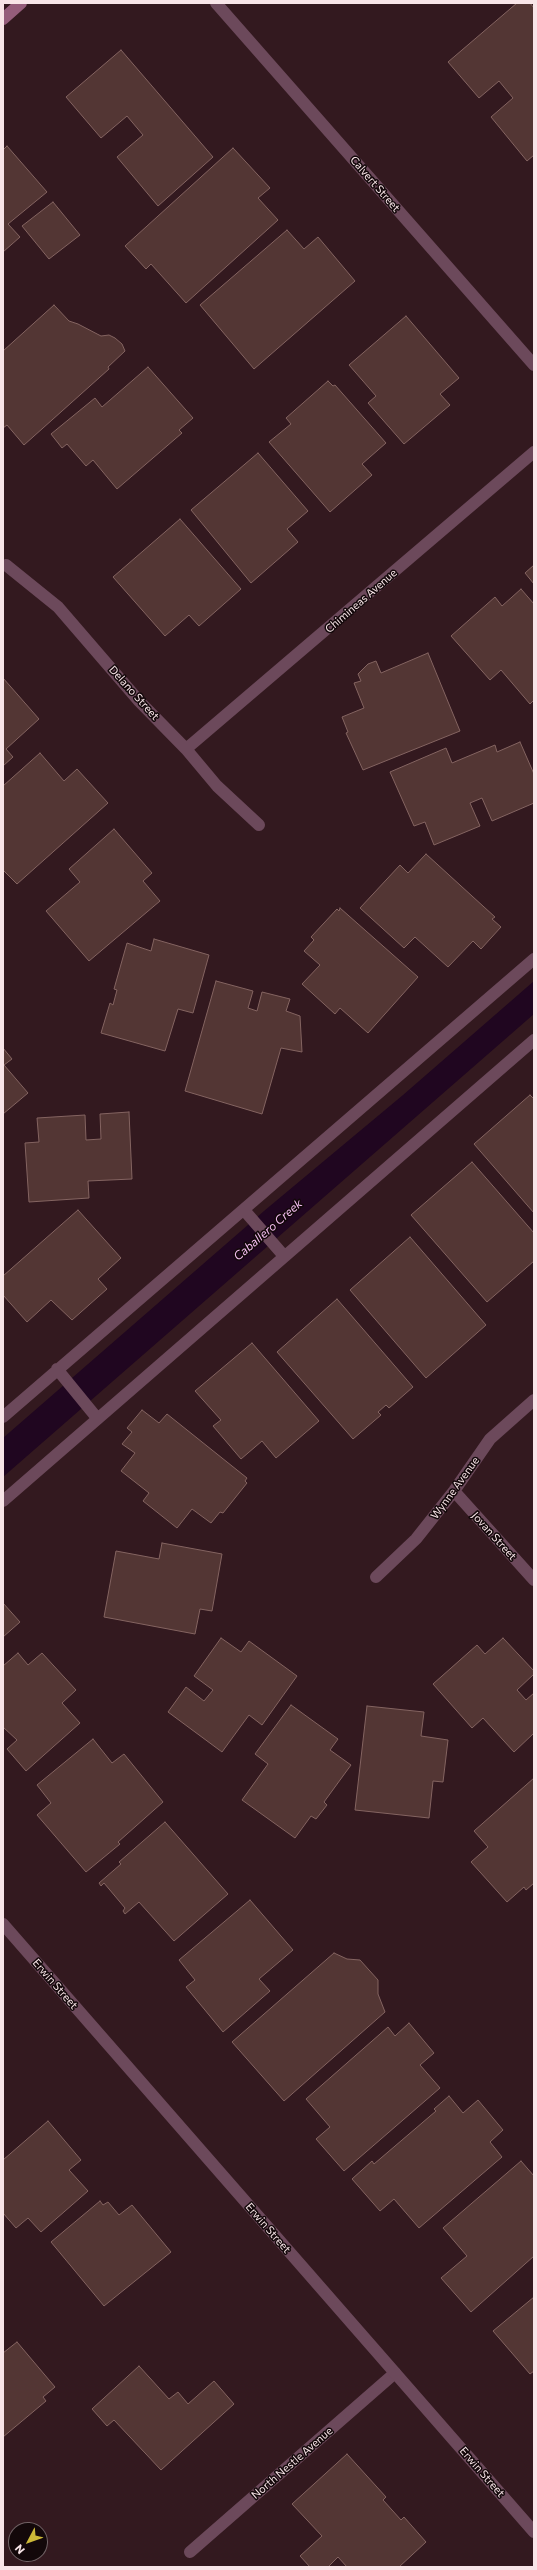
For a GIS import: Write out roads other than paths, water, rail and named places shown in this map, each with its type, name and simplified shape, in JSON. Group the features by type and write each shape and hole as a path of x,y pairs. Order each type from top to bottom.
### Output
{"main road":[{"path":"3,19 21,3"}],"street":[{"name":"Calvert Street","path":"216,3 534,365"},
{"name":"Chimineas Avenue","path":"186,749 534,452"},
{"name":"Delano Street","path":"6,565 58,607 139,701 186,749 217,786 259,825"},
{"path":"3,1417 60,1373 244,1210 534,959"},
{"path":"3,1501 94,1413 284,1256 534,1040"},
{"path":"244,1210 284,1256"},
{"path":"60,1373 94,1413"},
{"name":"Wynne Avenue","path":"376,1577 416,1539 454,1491 490,1439 534,1400"},
{"name":"Jovan Street","path":"454,1491 534,1580"},
{"name":"Erwin Street","path":"3,1924 534,2532"},
{"name":"North Nestle Avenue","path":"190,2552 395,2373"}],"water":[{"name":"Caballero Creek","path":"534,981 534,1014 3,1477 3,1438 264,1211 403,1095"}]}
